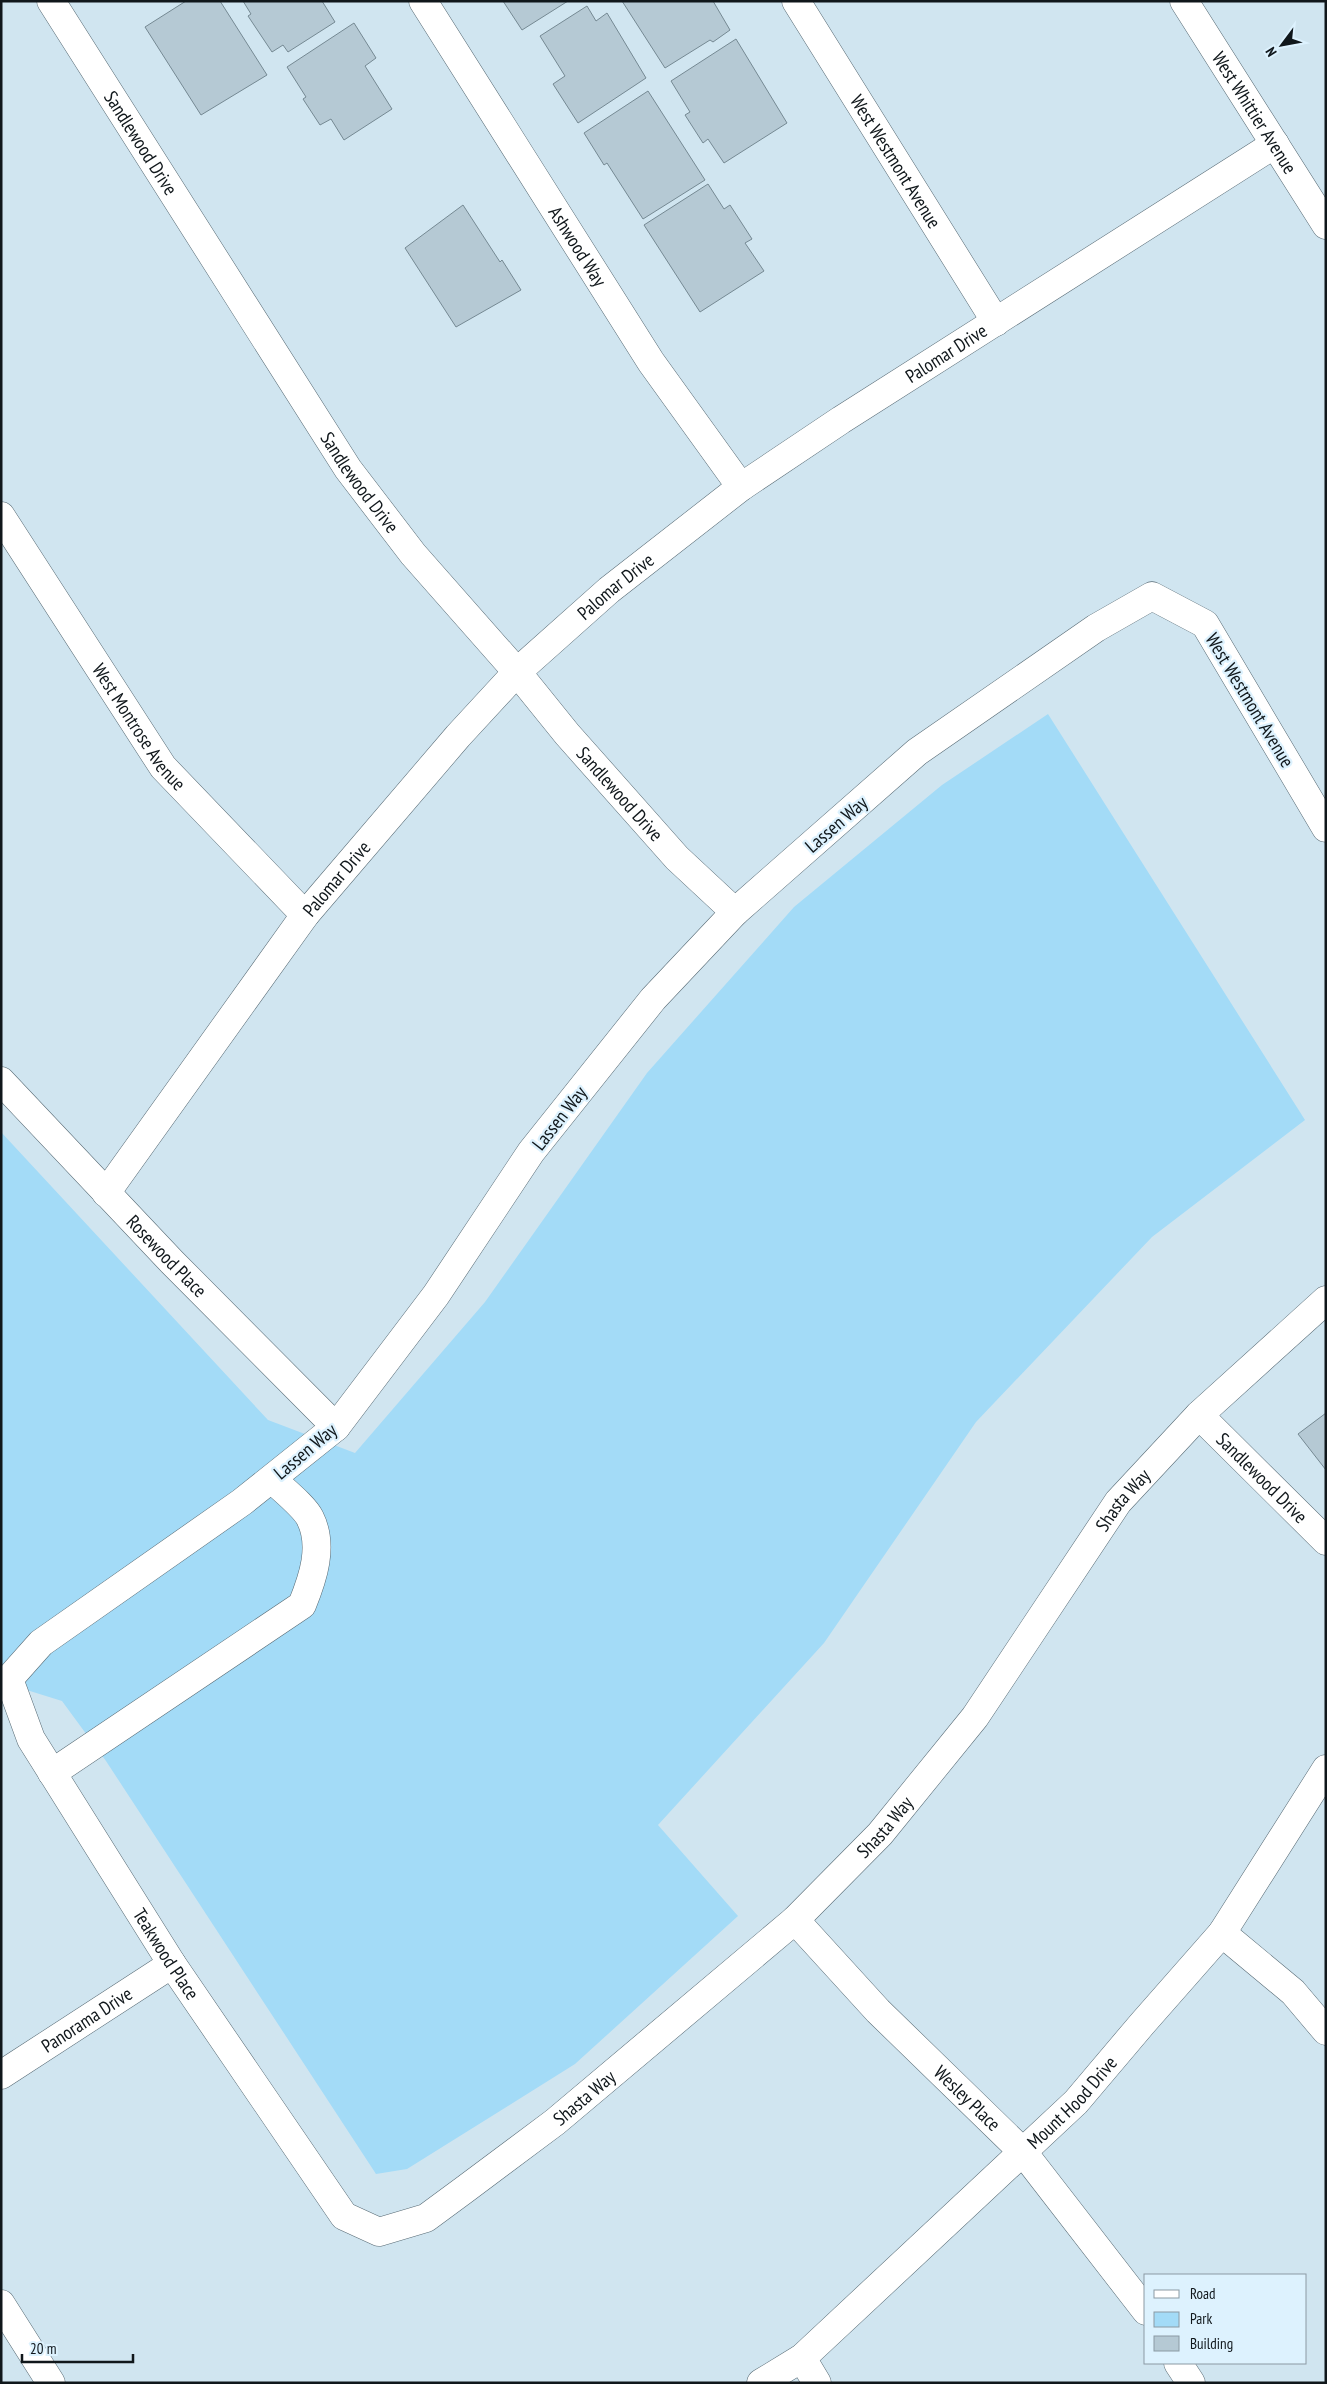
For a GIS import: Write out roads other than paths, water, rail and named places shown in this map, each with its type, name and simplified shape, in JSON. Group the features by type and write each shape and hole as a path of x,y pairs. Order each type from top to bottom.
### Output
{"street":[{"name":"Sandlewood Drive","path":"51,1 348,469 413,554 517,672 567,734 677,858 736,912"},
{"name":"Ashwood Way","path":"423,1 651,362 741,487"},
{"name":"West Westmont Avenue","path":"796,1 996,322"},
{"name":"West Whittier Avenue","path":"1184,1 1326,225"},
{"name":"Palomar Drive","path":"106,1193 305,915 458,736 517,672 609,590 741,487 841,420 1275,144"},
{"name":"West Montrose Avenue","path":"1,516 163,767 305,915"},
{"name":"West Westmont Avenue","path":"1152,596 1205,624 1326,828"},
{"name":"Lassen Way","path":"9,1680 40,1643 242,1502 336,1427 436,1295 531,1152 653,1000 736,912 917,752 1096,628 1152,596"},
{"name":"Rosewood Place","path":"1,1081 106,1193 336,1427"},
{"name":"Shasta Way","path":"344,2216 379,2232 426,2218 555,2122 795,1920 880,1834 975,1717 1118,1502 1199,1415 1326,1300"},
{"name":"Sandlewood Drive","path":"1199,1415 1326,1541"},
{"path":"52,1772 302,1605 312,1578 317,1545 310,1517 272,1479"},
{"name":"Teakwood Place","path":"9,1680 31,1739 172,1964 344,2216"},
{"name":"Mount Hood Drive","path":"761,2383 802,2358 1076,2102 1222,1933 1326,1769"},
{"name":"Wesley Place","path":"795,1920 878,2011 1023,2152 1144,2308"},
{"path":"1222,1933 1293,1992 1326,2031"},
{"name":"Panorama Drive","path":"1,2075 172,1964"},
{"path":"1,2304 51,2383"},
{"path":"802,2358 817,2383"},
{"path":"1179,2364 1191,2383"}]}
